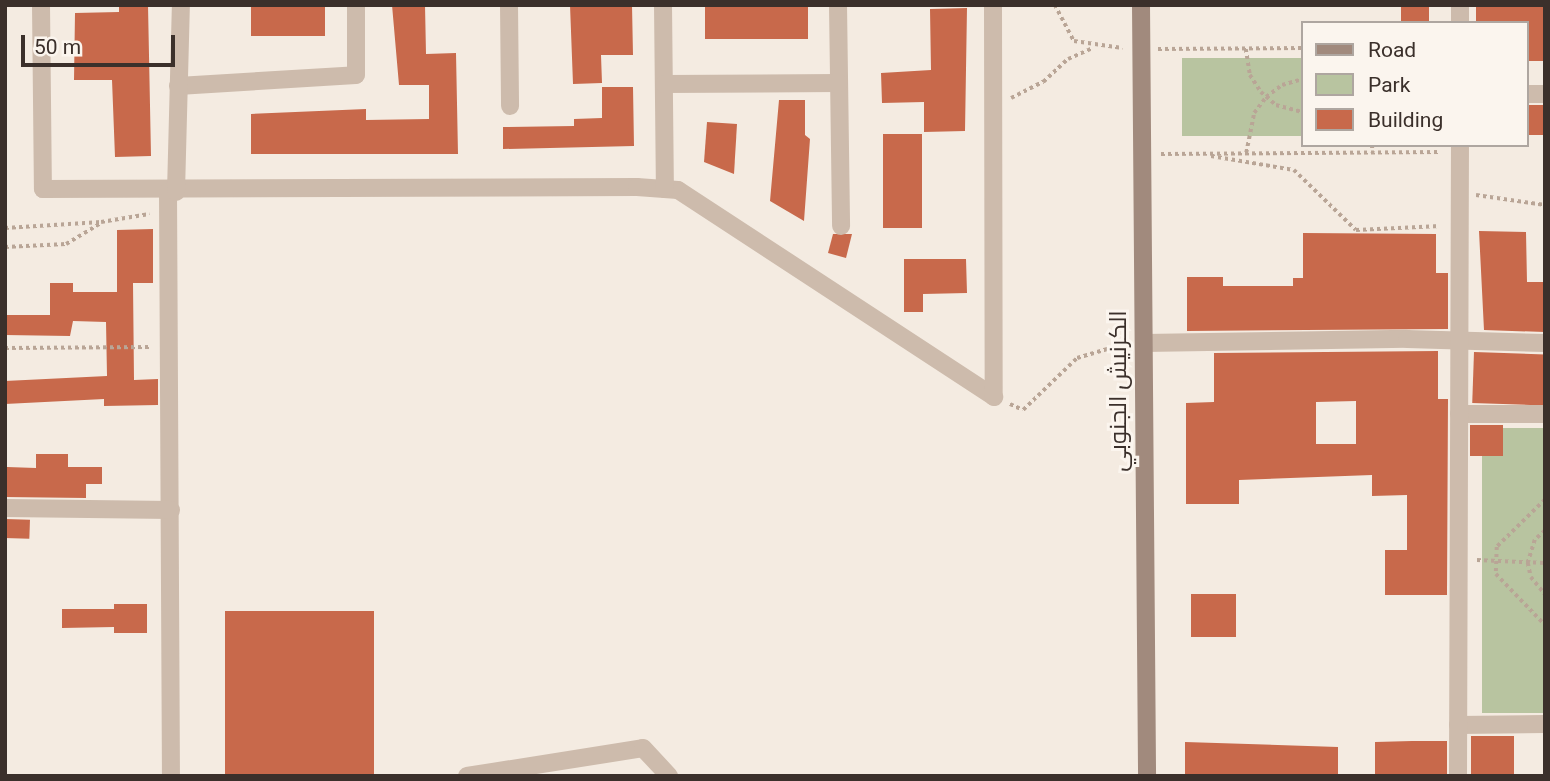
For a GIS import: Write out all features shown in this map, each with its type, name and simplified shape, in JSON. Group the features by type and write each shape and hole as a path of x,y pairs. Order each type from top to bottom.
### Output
{"main road":[{"name":"الكرنيش الجنوبي","path":"1141,5 1147,776"}],"street":[{"path":"41,5 43,189 172,192 678,190 994,397"},
{"path":"171,776 169,211 181,5"},
{"path":"178,86 356,75 356,5"},
{"path":"509,5 510,106"},
{"path":"663,5 665,189"},
{"path":"838,5 841,226"},
{"path":"993,5 994,397"},
{"path":"664,84 839,83"},
{"path":"1458,776 1460,149"},
{"path":"1144,343 1460,340 1545,343"},
{"path":"1459,414 1545,414"},
{"path":"5,508 172,510"},
{"path":"1458,725 1545,724"},
{"path":"467,776 643,748 669,776"}],"path":[{"path":"1055,5 1074,41 1095,47 1302,48"},
{"path":"993,98 1011,98 1043,82 1068,58 1095,47"},
{"path":"1246,49 1250,75 1266,97 1276,104 1302,112"},
{"path":"1245,154 1254,113 1266,97 1282,85 1302,79"},
{"path":"1372,147 1373,153"},
{"path":"1143,154 1373,153 1460,149"},
{"path":"1199,154 1294,170 1356,230 1460,226"},
{"path":"1460,193 1545,205"},
{"path":"5,228 100,222 169,211"},
{"path":"5,247 66,244 100,222"},
{"path":"994,397 1023,410 1077,358 1113,344 1144,343"},
{"path":"5,348 170,347"},
{"path":"1545,500 1497,547 1496,574 1545,625"},
{"path":"1545,531 1535,540 1528,562 1531,577 1545,594"},
{"path":"1459,559 1545,563"}],"green space":[{"path":"1182,58 1302,58 1302,136 1182,136"},
{"path":"1482,428 1545,428 1545,713 1482,713"}],"building":[{"path":"119,5 148,5 151,156 115,157 112,80 74,80 75,13 119,12"},
{"path":"251,5 325,5 325,36 251,36"},
{"path":"392,5 425,5 426,54 456,53 458,154 251,154 251,114 366,109 366,120 429,119 429,85 399,85"},
{"path":"570,5 632,5 633,55 601,55 602,83 573,84"},
{"path":"705,5 808,5 808,39 705,39"},
{"path":"1401,5 1429,5 1429,21 1401,21"},
{"path":"1476,5 1545,5 1545,61 1529,61 1529,21 1476,21"},
{"path":"967,8 965,131 924,132 924,102 882,103 881,73 931,70 930,9"},
{"path":"602,87 633,87 634,146 503,149 503,127 574,126 574,119 602,118"},
{"path":"779,100 805,100 805,135 810,139 804,221 770,201"},
{"path":"1529,105 1545,105 1545,135 1529,135"},
{"path":"707,122 737,124 734,174 704,162"},
{"path":"883,134 922,134 922,228 883,228"},
{"path":"153,229 153,283 133,283 134,380 158,379 158,405 104,406 104,399 5,404 5,381 107,376 106,322 73,321 70,336 5,335 5,315 50,315 50,283 73,283 73,292 117,292 117,230"},
{"path":"1479,231 1526,232 1527,282 1545,282 1545,332 1484,330"},
{"path":"1303,233 1436,234 1436,273 1448,273 1448,329 1187,331 1187,277 1223,277 1223,286 1293,286 1293,278 1303,278"},
{"path":"833,234 852,234 846,258 828,253"},
{"path":"904,259 966,259 967,293 923,294 923,312 904,312"},
{"path":"1438,351 1438,399 1448,399 1447,595 1385,595 1385,550 1407,550 1407,495 1372,496 1372,475 1239,480 1239,504 1186,504 1186,403 1214,402 1214,353","holes":["1356,401 1356,444 1316,444 1316,402"]},
{"path":"1474,352 1545,354 1543,405 1472,403"},
{"path":"1470,425 1503,425 1503,456 1470,456"},
{"path":"36,454 68,454 68,467 102,467 102,484 86,484 86,498 5,497 7,467 36,468"},
{"path":"5,519 30,520 29,539 5,538"},
{"path":"1191,594 1236,594 1236,637 1191,637"},
{"path":"114,604 147,604 147,633 114,633 114,627 62,628 62,609 114,609"},
{"path":"225,611 374,611 374,776 225,776"},
{"path":"1471,736 1514,736 1514,776 1471,776"},
{"path":"1447,741 1447,776 1375,776 1375,742"},
{"path":"1185,742 1338,747 1338,776 1185,776"}]}
